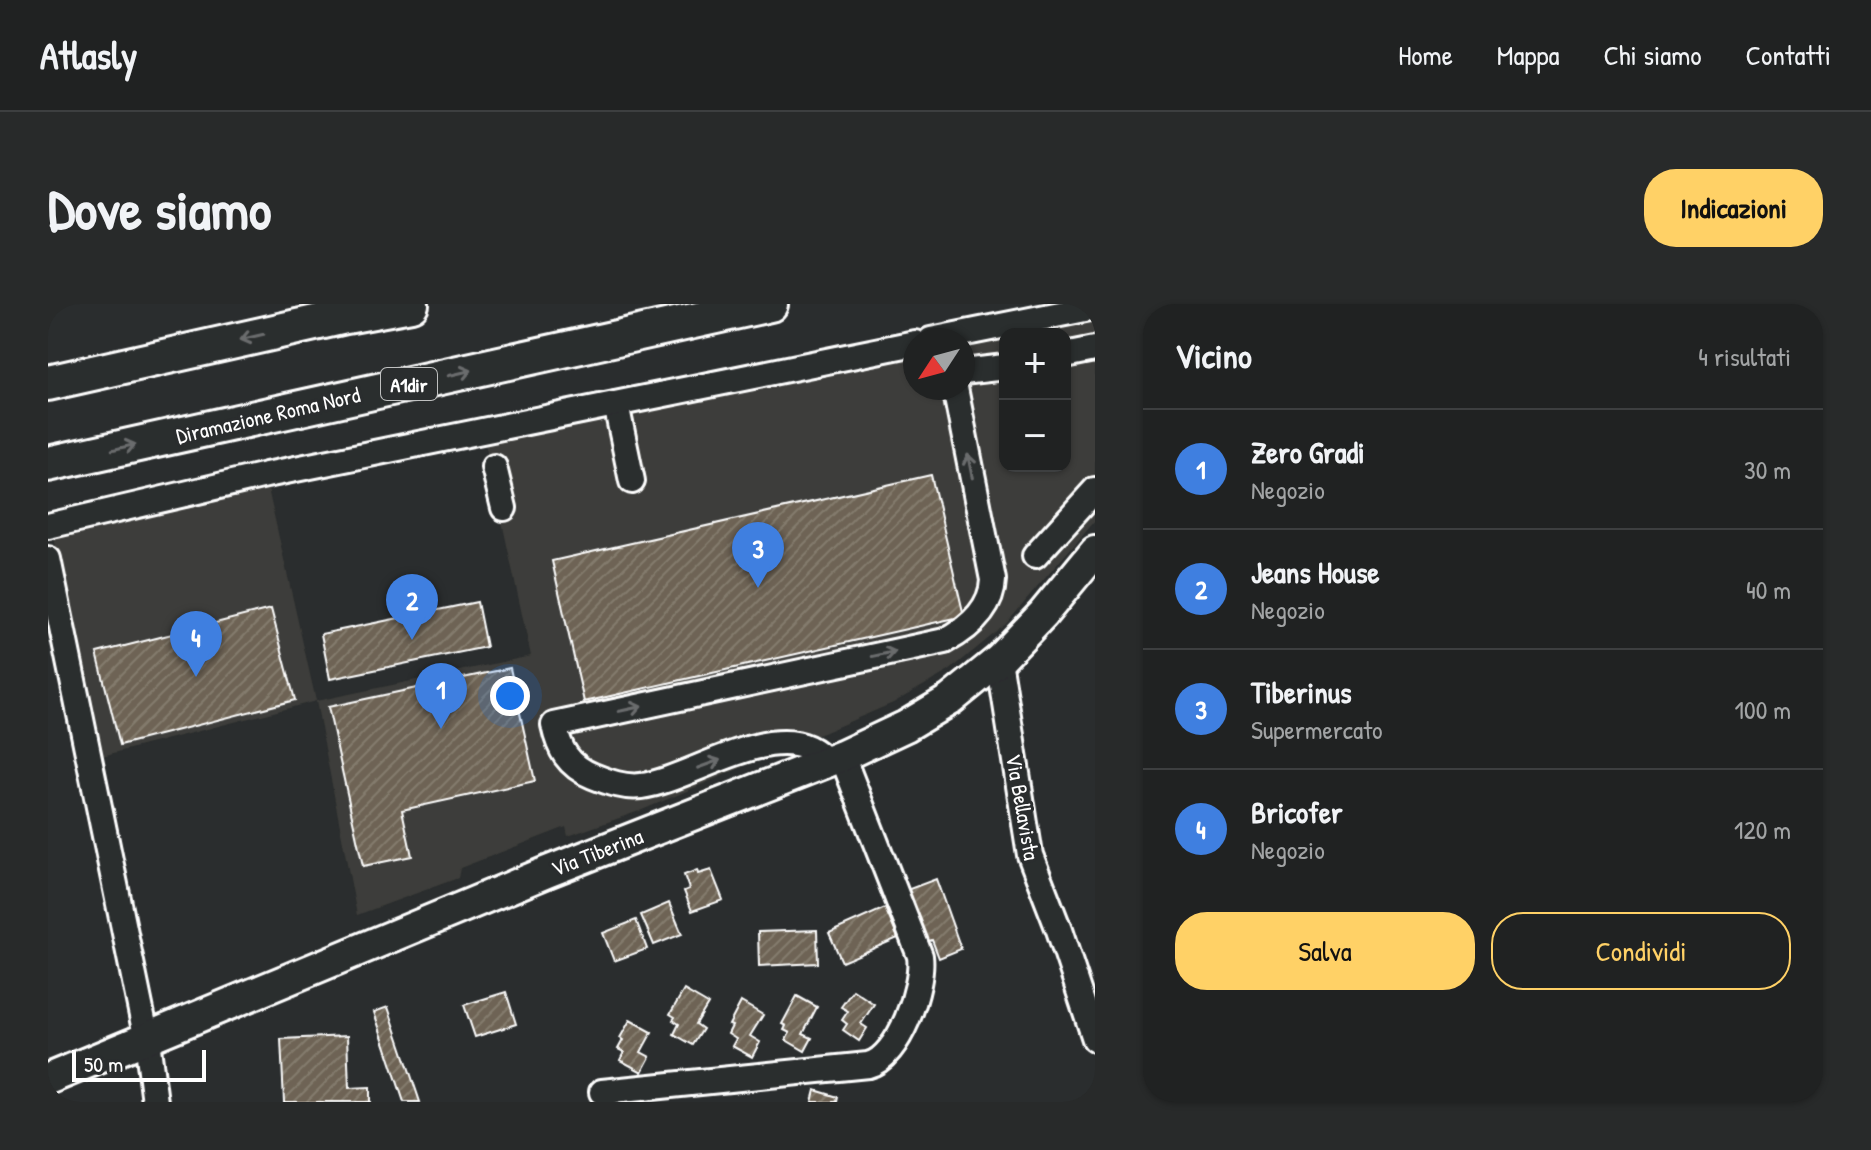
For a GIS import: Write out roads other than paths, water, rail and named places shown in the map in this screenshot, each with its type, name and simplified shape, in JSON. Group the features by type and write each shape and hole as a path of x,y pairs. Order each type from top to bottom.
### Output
{"highway":[{"path":"48,383 411,304"},
{"name":"Diramazione Roma Nord","path":"48,464 770,304"}],"main road":[{"name":"Via Tiberina","path":"48,1079 547,872 834,759 941,706 999,660 1043,614 1095,551"}],"street":[{"path":"975,332 1095,307"},
{"path":"48,526 266,475 903,345"},
{"path":"1071,354 1095,349"},
{"path":"975,371 999,368"},
{"path":"602,1092 868,1065 883,1059 892,1048 917,992 922,974 920,956 834,759 807,746 777,742 666,779 628,786 594,777 571,763 558,745 554,725 945,641 963,631 988,603 993,580 957,400"},
{"path":"616,404 632,481"},
{"path":"494,467 504,508"},
{"path":"1035,556 1095,490"},
{"path":"48,559 147,1040 155,1102"},
{"name":"Via Bellavista","path":"999,660 1030,855 1084,972 1095,1039"}],"place":[{"name":"Tiberinus","path":"758,588"},
{"name":"Jeans House","path":"412,640"},
{"name":"Bricofer","path":"196,677"},
{"name":"Zero Gradi","path":"441,729"}]}
